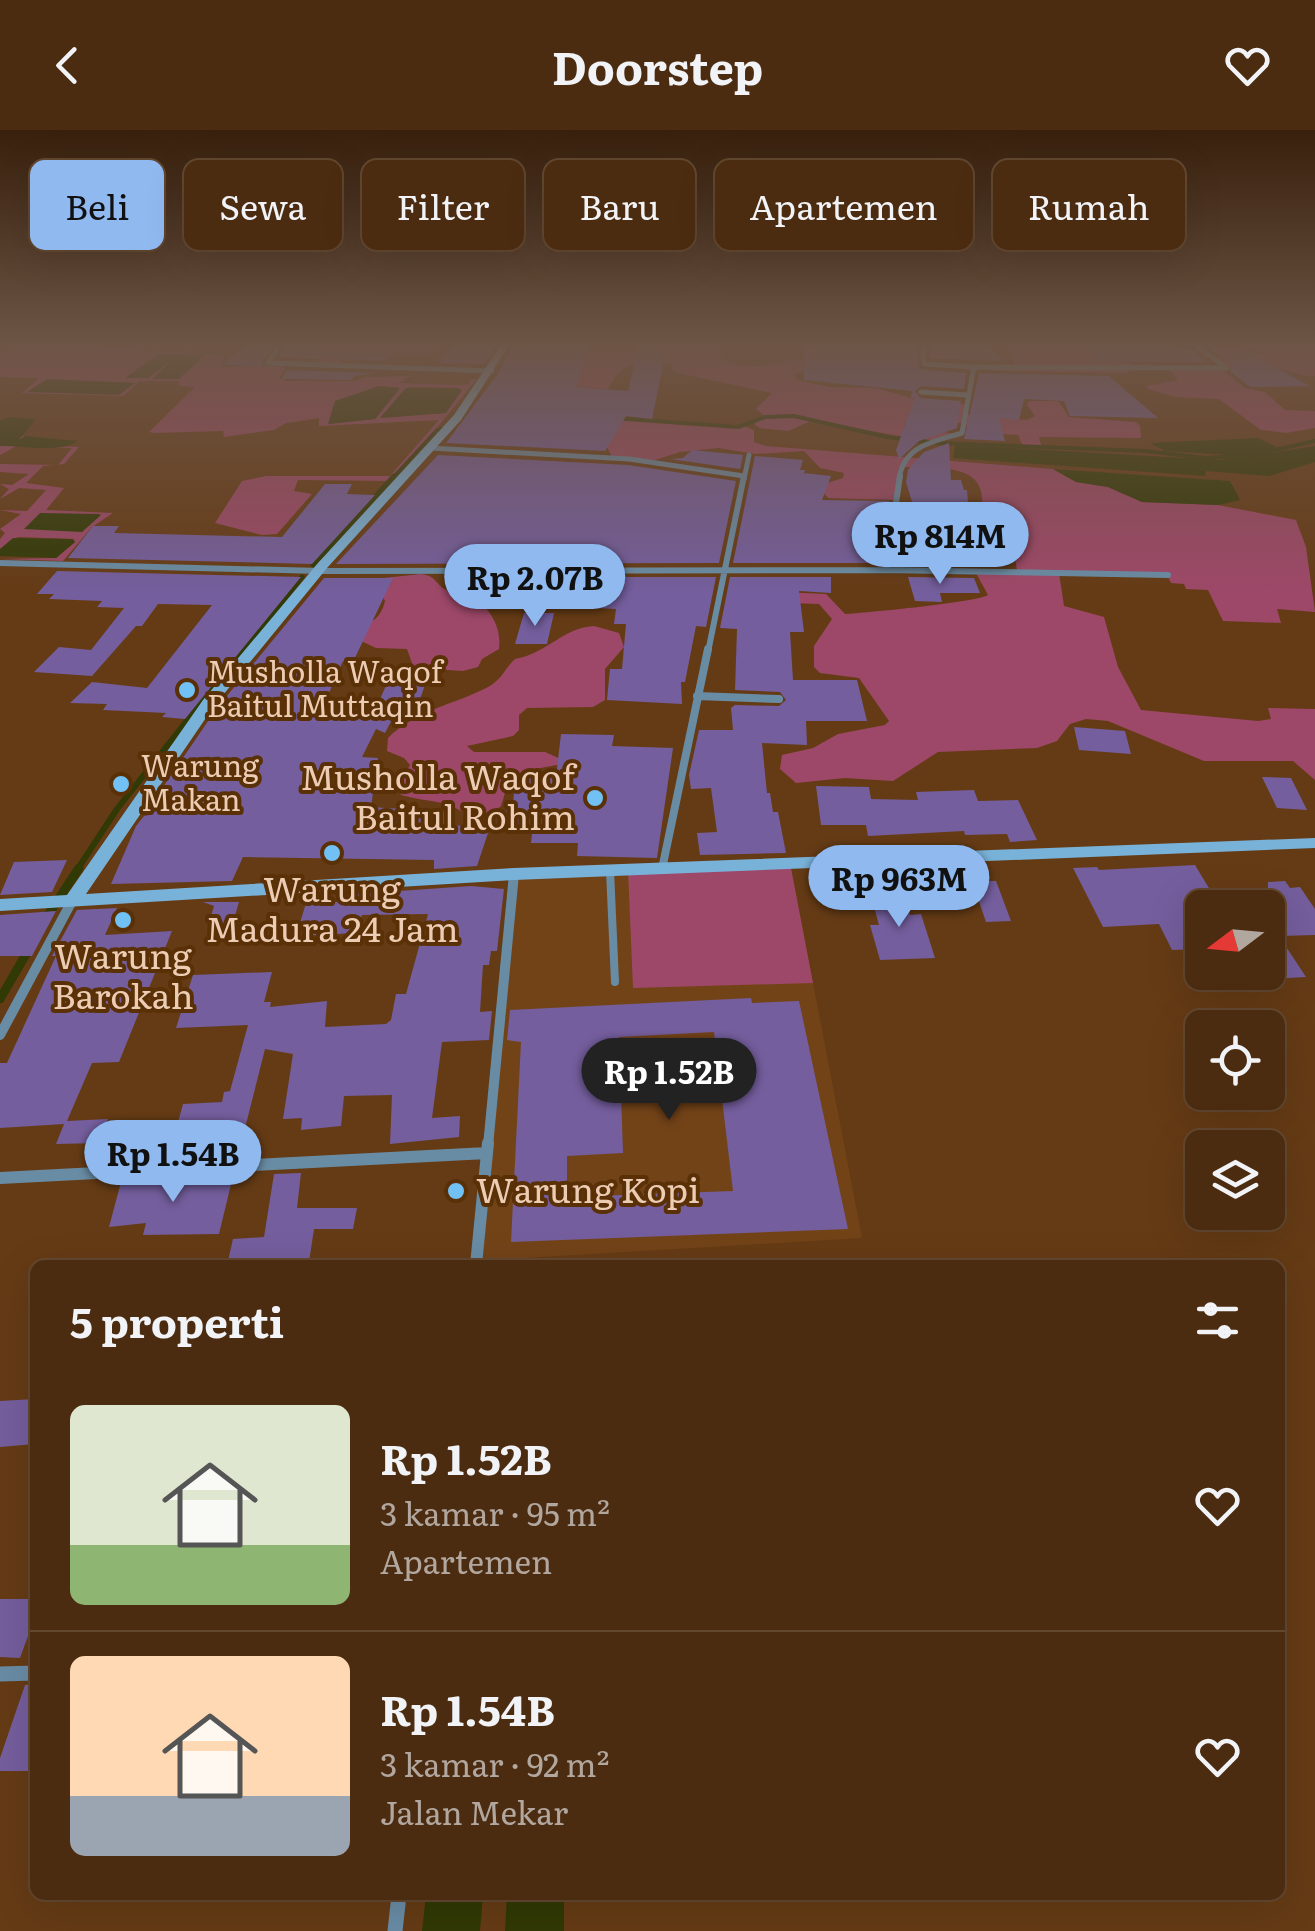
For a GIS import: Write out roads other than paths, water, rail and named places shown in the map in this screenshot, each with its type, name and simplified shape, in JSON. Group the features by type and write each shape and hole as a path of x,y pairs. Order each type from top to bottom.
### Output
{"street":[{"path":"0,1034 67,902 181,738 448,425"},
{"path":"886,570 901,467 911,450 962,433 963,425"},
{"path":"430,448 629,459 744,476"},
{"path":"662,868 749,454"},
{"path":"0,563 321,571 886,570 1168,575"},
{"path":"697,696 779,699"},
{"path":"0,905 514,874 1315,843"},
{"path":"476,1260 514,874"},
{"path":"0,1178 487,1152"},
{"path":"0,1674 30,1673"},
{"path":"395,1931 398,1900"}],"lane":[{"path":"610,870 615,982"}],"waterway":[{"path":"711,425 743,425"},
{"path":"834,425 939,443 1146,451 1206,458 1252,455 1315,441"},
{"path":"392,479 437,430 448,428"},
{"path":"313,565 394,476"},
{"path":"242,652 302,577"},
{"path":"77,870 117,809 244,649"},
{"path":"46,918 79,868"},
{"path":"0,999 29,949"}],"place":[{"name":"Musholla Waqof Baitul Muttaqin","path":"187,690"},
{"name":"Warung Makan","path":"121,784"},
{"name":"Musholla Waqof Baitul Rohim","path":"595,798"},
{"name":"Warung Madura 24 Jam","path":"332,853"},
{"name":"Warung Barokah","path":"123,920"},
{"name":"Warung Kopi","path":"456,1191"}]}
